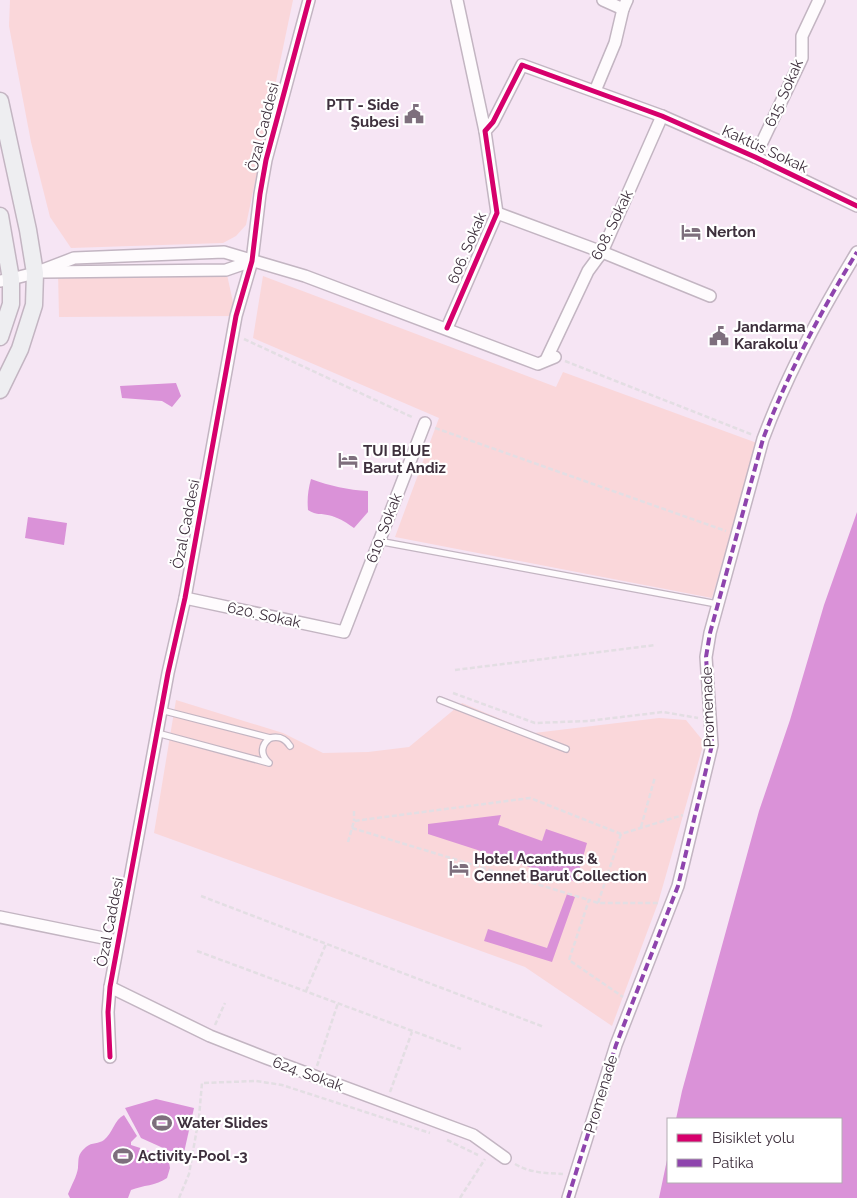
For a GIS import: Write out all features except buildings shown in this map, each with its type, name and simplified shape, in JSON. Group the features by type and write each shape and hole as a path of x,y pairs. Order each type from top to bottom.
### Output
{"main road":[{"path":"0,102 28,230 34,273 34,305 20,349 0,390"},
{"path":"0,216 6,280 11,304 0,337"}],"street":[{"name":"Özal Caddesi","path":"110,1057 108,1012 118,940 236,316 252,260 266,160 309,0"},
{"name":"606. Sokak","path":"447,328 496,213 486,131 457,0"},
{"path":"594,92 615,42 625,5 603,0"},
{"name":"615. Sokak","path":"755,157 802,58 802,36 819,0"},
{"name":"Kaktüs Sokak","path":"486,131 493,122 522,65 662,116 755,157 857,206"},
{"name":"608. Sokak","path":"551,359 588,271 602,252 662,116"},
{"path":"496,213 602,252 710,296"},
{"path":"6,280 34,273 74,258 224,252 304,276 447,328 538,364 551,359"},
{"name":"Promenade","path":"568,1198 616,1045 678,886 712,745 706,657 717,604 738,535 763,439 774,411 809,339 837,284 857,252"},
{"path":"34,273 226,270 252,260"},
{"name":"610. Sokak","path":"344,632 425,423"},
{"name":"620. Sokak","path":"184,598 344,632"},
{"path":"0,917 118,940"},
{"name":"624. Sokak","path":"110,987 210,1036 473,1135 505,1158"}],"lane":[{"path":"378,542 717,604"},
{"path":"440,700 566,749"},
{"path":"162,710 270,738 281,737 290,746"},
{"path":"157,733 270,763 265,759 262,747 270,738"}],"path":[{"path":"234,334 425,423 503,453 738,535"},
{"path":"551,359 763,439"},
{"path":"455,670 656,645"},
{"path":"454,693 535,723 588,721 663,712 676,713 711,722"},
{"path":"641,827 655,777"},
{"path":"354,821 530,798 621,834 683,815"},
{"path":"348,842 354,821 354,811"},
{"path":"352,828 598,903 658,903"},
{"path":"598,903 621,834"},
{"path":"201,896 544,1027"},
{"path":"589,900 569,960 623,997"},
{"path":"306,991 326,944"},
{"path":"197,950 461,1049"},
{"path":"210,1036 225,1003"},
{"path":"313,1076 338,1003"},
{"path":"386,1103 412,1031"},
{"path":"179,1198 190,1174 202,1083 256,1081 282,1085 436,1135"},
{"path":"444,1138 486,1158 460,1198"},
{"path":"505,1158 533,1172 575,1175"}],"shaded area":[{"path":"10,0 293,0 246,225 236,236 223,243 71,248 50,217 31,142 9,26"},
{"path":"226,270 236,316 59,317 58,272"},
{"path":"263,276 556,387 563,372 757,443 712,598 395,537 439,418 253,338"},
{"path":"176,383 181,396 172,407 162,401 122,398 120,386"},
{"path":"311,479 353,490 368,491 368,512 354,528 335,517 311,512 308,510 308,491"},
{"path":"857,512 857,1198 659,1198 667,1160 667,1183 842,1183 842,1118 676,1118 759,811 790,720 824,605"},
{"path":"28,517 67,523 64,545 25,538"},
{"name":"Hotel Acanthus & Cennet Barut Collection","path":"176,700 283,733 323,753 368,752 409,747 462,703 534,733 659,718 686,720 704,742 658,903 612,1026 525,967 154,833"},
{"path":"501,815 498,825 542,841 546,829 587,843 576,882 428,834 428,824"},
{"path":"567,894 575,897 552,962 484,941 488,929 547,948"},
{"name":"Water Slides","path":"156,1099 194,1108 183,1157 141,1138 125,1108"},
{"name":"Activity-Pool -3","path":"124,1115 137,1136 131,1142 131,1145 168,1157 170,1168 167,1178 158,1183 131,1190 128,1198 70,1198 68,1194 78,1168 81,1152 88,1145 104,1140 118,1120"}],"marked path":[{"path":"568,1198 616,1045 678,886 712,745 706,657 710,633 763,439 772,415 806,344 830,297 857,252"}],"cycle path":[{"path":"110,1057 108,1012 110,987 168,673 185,598 236,316 252,261 266,160 309,0"},
{"path":"447,328 497,213 485,131 493,122 522,65 662,116 755,157 857,206"}],"place":[{"name":"PTT - Side Şubesi","path":"414,114"},
{"name":"Nerton","path":"691,232"},
{"name":"Jandarma Karakolu","path":"719,336"},
{"name":"TUI BLUE Barut Andiz","path":"348,460"},
{"name":"Hotel Acanthus & Cennet Barut Collection","path":"459,868"},
{"name":"Water Slides","path":"162,1123"},
{"name":"Activity-Pool -3","path":"123,1156"}]}
